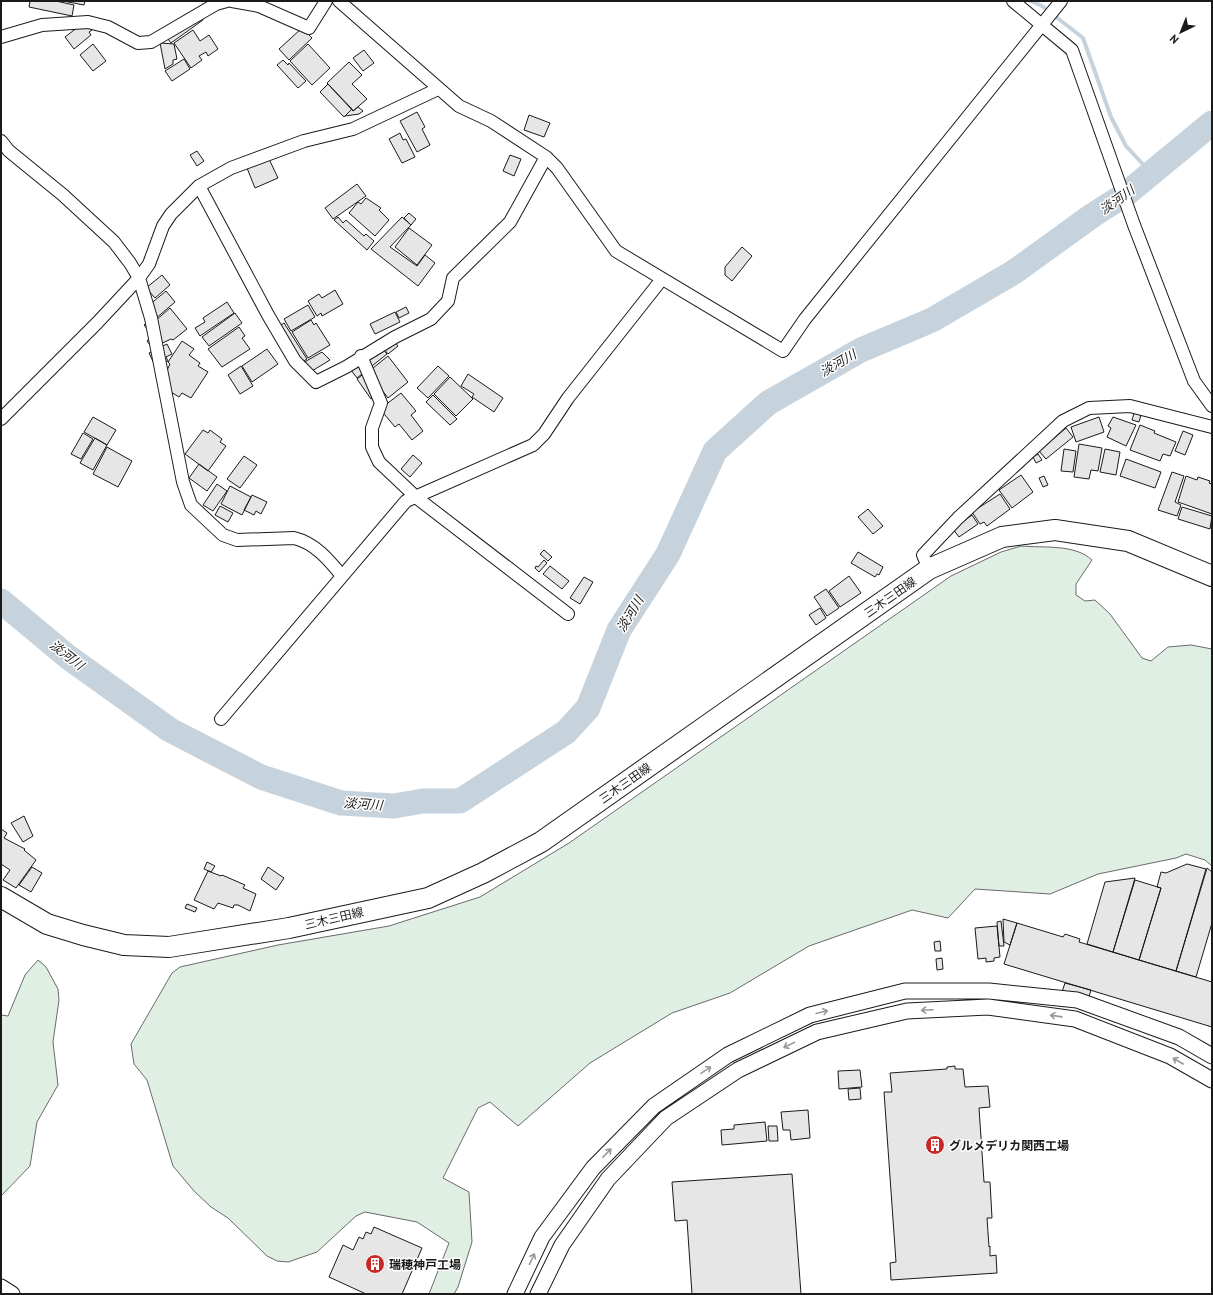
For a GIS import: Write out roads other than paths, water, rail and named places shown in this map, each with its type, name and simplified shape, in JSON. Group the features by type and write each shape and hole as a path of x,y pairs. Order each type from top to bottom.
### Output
{"main road":[{"name":"三木三田線","path":"1,897 47,924 83,935 124,945 169,947 290,928 428,898 483,873 541,842 929,569 1002,537 1055,530 1128,541 1212,576"}],"street":[{"path":"1,37 42,25 88,22 108,27 138,43 151,42 216,4 227,1"},
{"path":"232,1 259,6 309,28 326,1"},
{"path":"339,1 459,106 490,121 546,157 557,168 616,251 784,351 810,313 1059,3"},
{"path":"1013,1 1044,21 1072,50 1111,154 1134,225 1194,381 1212,406"},
{"path":"1,419 97,323 139,278 149,264 163,226 171,214 199,186 231,168 304,141 353,129 438,89"},
{"path":"1,141 9,151 63,195 114,242 139,278 151,318 183,482 191,505 223,535 237,540 294,538 301,540 323,553 342,576"},
{"path":"199,186 295,362 316,382 346,367 361,356 431,319 448,301 453,278 510,222 546,157"},
{"path":"221,719 406,501 417,498 533,445 544,434 568,398 662,279"},
{"path":"361,356 381,403 372,428 372,447 379,462 417,498 568,614"},
{"path":"929,569 923,555 958,518 1063,421 1089,408 1130,406 1212,427"},
{"path":"515,1294 542,1237 592,1168 654,1106 728,1055 810,1015 905,991 1003,992 1077,1000 1179,1037 1212,1056"},
{"path":"538,1294 562,1245 608,1179 666,1118 738,1070 817,1032 907,1011 988,1007 1075,1019 1170,1056 1212,1080"},
{"path":"1,1287 12,1294"}],"waterway":[{"path":"1031,1 1042,6 1083,38 1111,117 1126,146 1152,174"},
{"name":"淡河川","path":"1,601 68,657 170,730 261,777 341,803 394,806 423,801 460,801 566,732 588,708 619,630 668,554 715,451 768,403 861,350 932,320 1014,272 1093,215 1126,194 1212,123"}],"place":[{"name":"グルメデリカ関西工場","path":"935,1145"},
{"name":"瑞穂神戸工場","path":"375,1264"}]}
